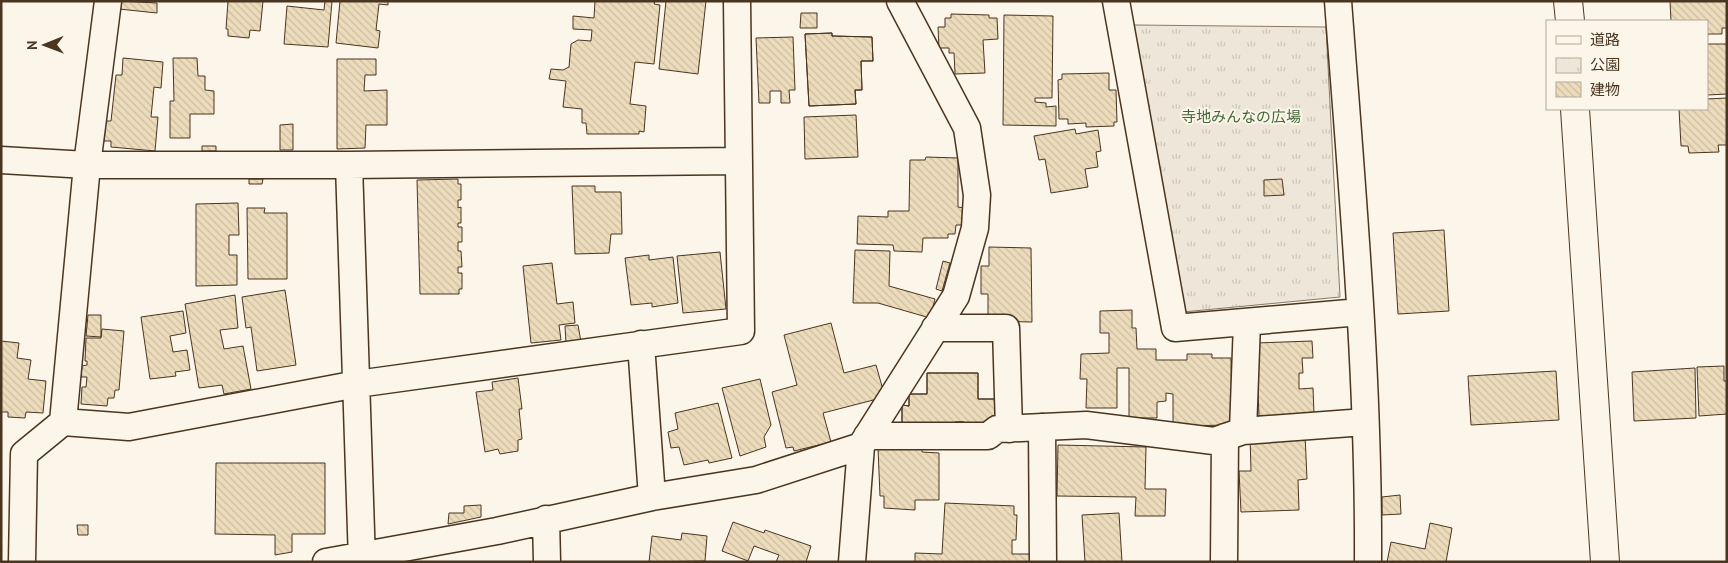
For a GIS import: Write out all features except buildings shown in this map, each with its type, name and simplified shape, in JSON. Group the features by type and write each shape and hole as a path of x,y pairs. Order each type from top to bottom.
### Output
{"street":[{"path":"22,562 24,454 62,422 87,165 108,1"},
{"path":"62,422 129,427 356,384 740,331 737,1"},
{"path":"852,562 864,441 956,296 975,228 977,195 967,128 900,1"},
{"path":"1116,1 1175,328 1360,312"},
{"path":"1338,1 1360,312 1368,479 1368,562"},
{"path":"1568,1 1570,20"},
{"path":"1575,110 1605,562"},
{"path":"1,160 87,165 349,165 739,161"},
{"path":"349,165 362,558"},
{"path":"1224,562 1234,434 1247,322"},
{"path":"935,328 1006,328 1009,429"},
{"path":"641,344 652,497"},
{"path":"326,562 362,558 497,532 546,519 652,497 756,480 864,441 988,436 997,429 1086,426 1214,441 1234,434 1365,422"},
{"path":"1042,427 1043,562"},
{"path":"546,519 547,562"}],"green space":[{"name":"寺地みんなの広場","path":"1134,25 1326,27 1340,297 1183,312"}]}
